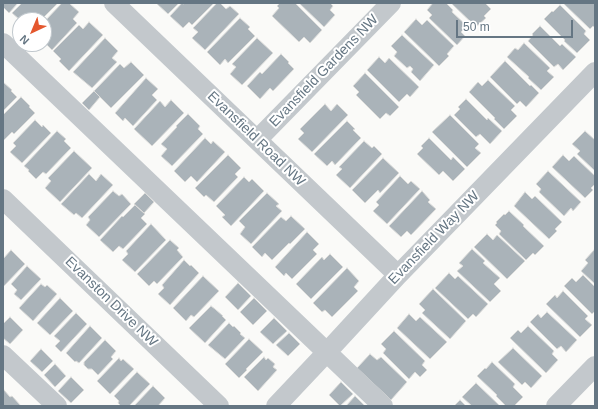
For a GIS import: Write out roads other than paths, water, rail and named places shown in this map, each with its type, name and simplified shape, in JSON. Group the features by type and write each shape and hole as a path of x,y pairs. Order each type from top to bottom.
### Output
{"street":[{"name":"Evansfield Gardens NW","path":"257,140 391,3"},
{"name":"Evansfield Road NW","path":"118,4 398,275"},
{"path":"3,43 383,406"},
{"name":"Evansfield Way NW","path":"276,406 398,275 595,72"},
{"name":"Evanston Drive NW","path":"3,198 219,406"},
{"path":"3,355 57,406"},
{"path":"556,406 595,366"}]}
